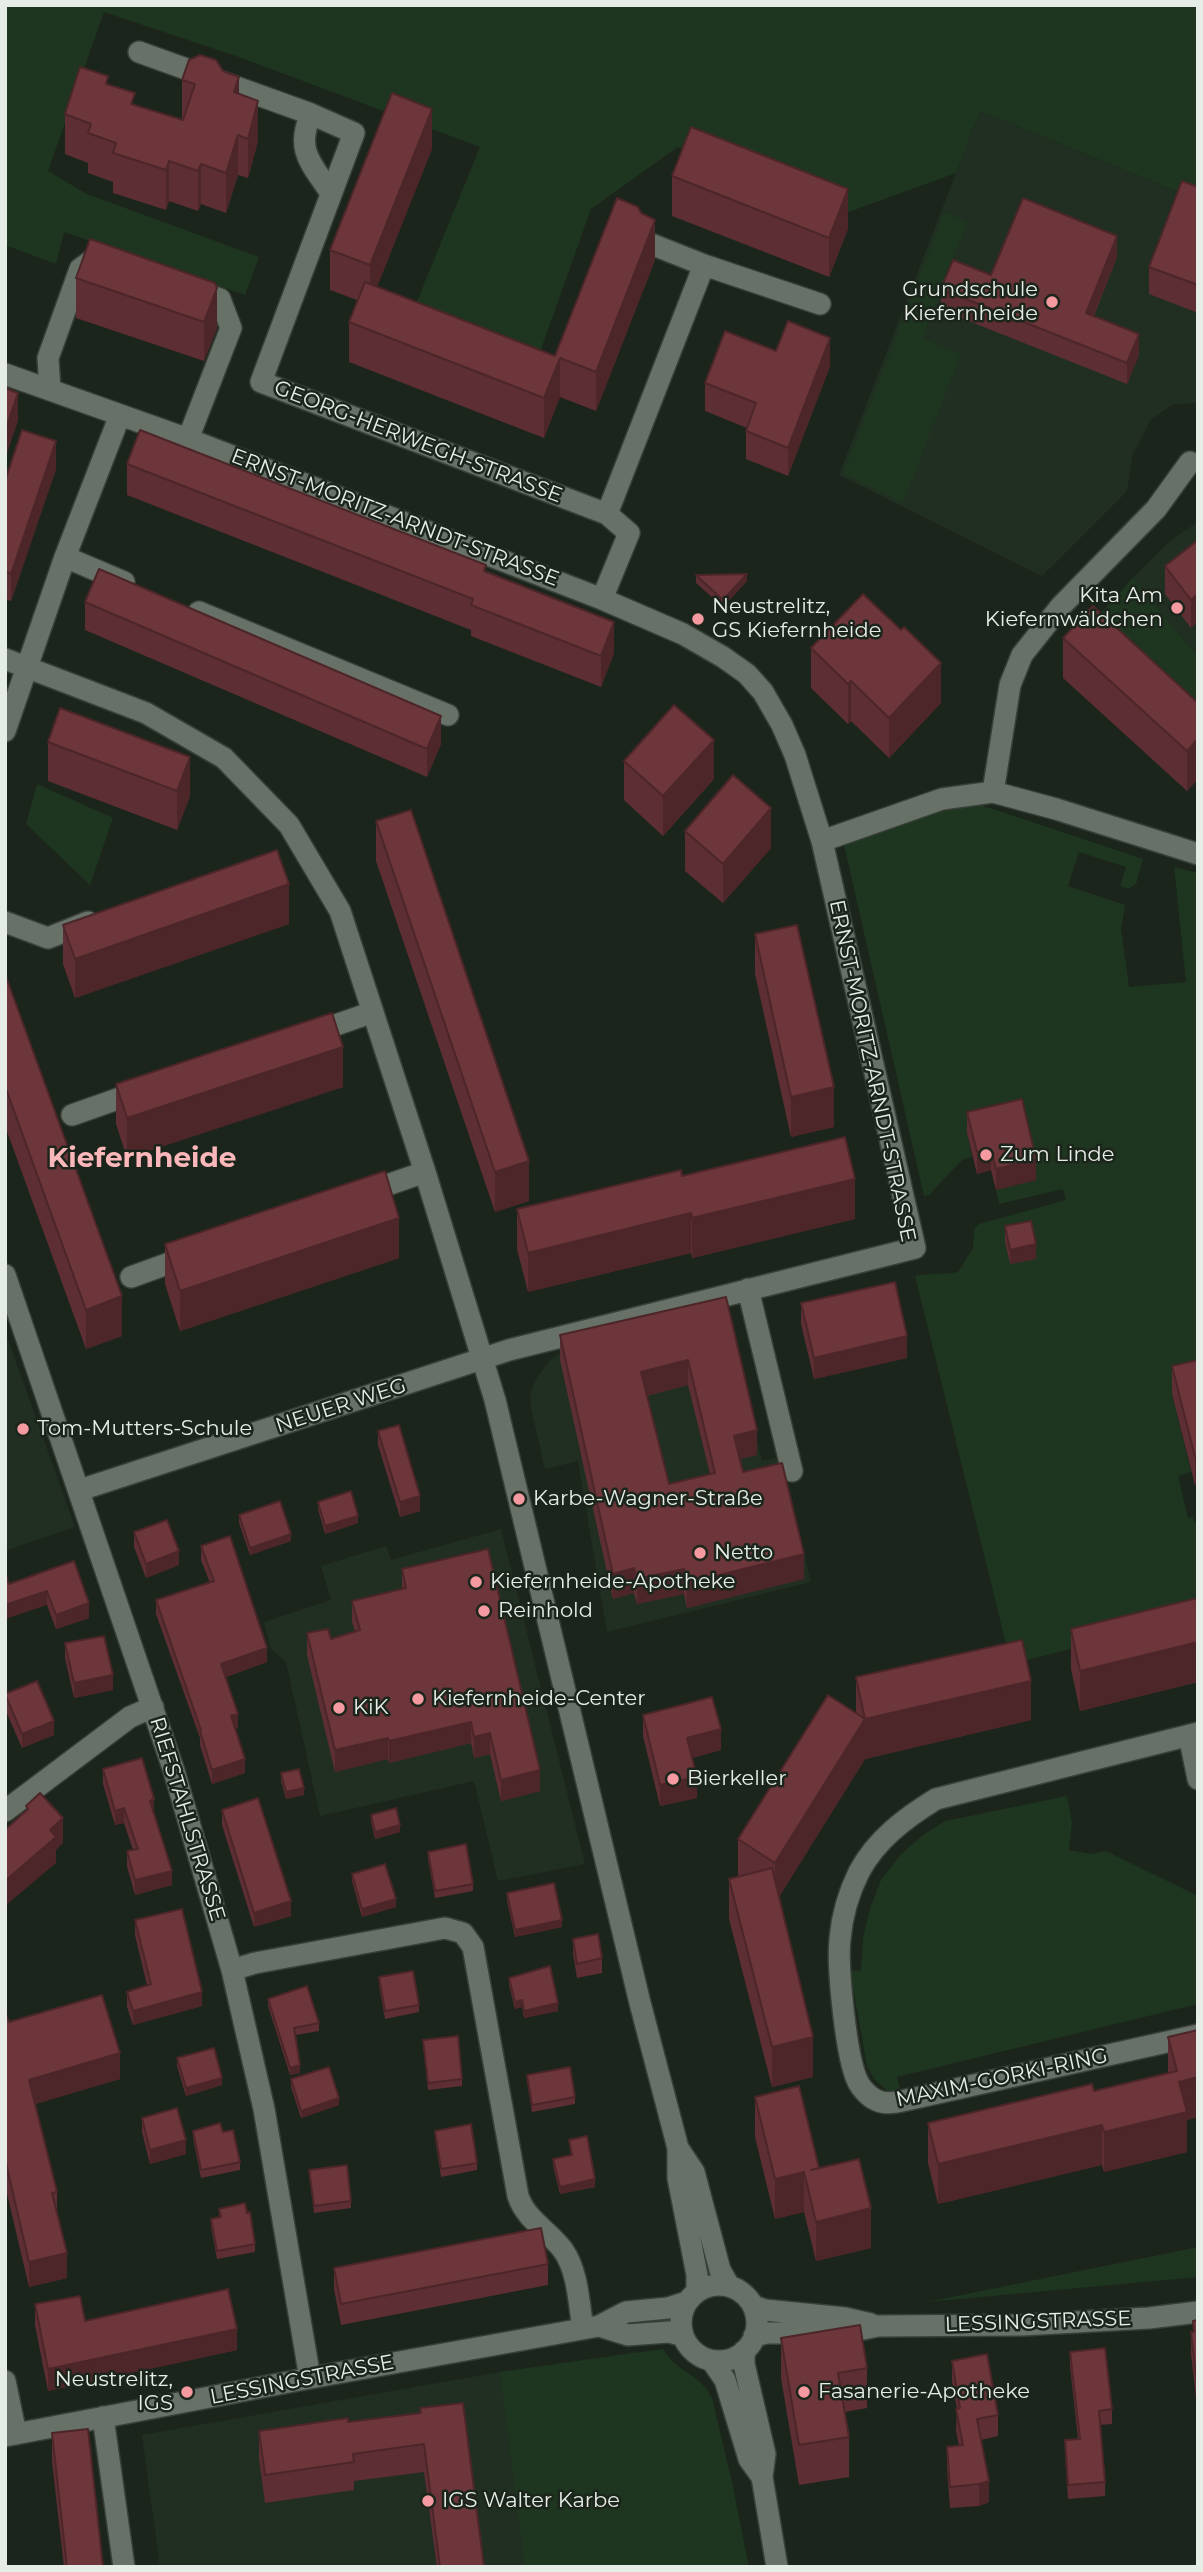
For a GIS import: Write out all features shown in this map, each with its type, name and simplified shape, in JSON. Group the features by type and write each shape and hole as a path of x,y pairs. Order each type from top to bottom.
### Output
{"street":[{"name":"GEORG-HERWEGH-STRASSE","path":"138,52 311,114 354,133 261,383 607,514"},
{"path":"311,114 303,132 307,157 330,192"},
{"path":"651,244 820,304"},
{"path":"50,390 48,358 80,269 96,256 121,265"},
{"path":"602,598 629,533 607,514 704,265"},
{"path":"170,282 220,299 231,328 188,439"},
{"name":"ERNST-MORITZ-ARNDT-STRASSE","path":"5,374 188,439 602,598 683,634 747,674 763,692 782,725 795,755 822,841 915,1248 482,1359"},
{"path":"5,731 65,557 120,415"},
{"path":"993,792 1010,685 1022,655 1062,606 1156,509 1190,462"},
{"path":"65,557 142,589"},
{"path":"180,604 448,715"},
{"path":"5,659 146,713 224,758 289,825 340,911 425,1172 495,1400 640,2003 678,2148 678,2178 697,2275 692,2297 680,2321 683,2336 698,2356 712,2361 727,2360 749,2344"},
{"path":"822,841 942,799 993,792 1198,854"},
{"path":"5,922 48,938 104,916"},
{"path":"288,1041 373,1012"},
{"path":"72,1115 161,1084"},
{"path":"351,1198 425,1172"},
{"path":"131,1277 209,1249"},
{"name":"RIEFSTAHLSTRASSE","path":"5,1275 153,1707 233,1970 264,2109 310,2378"},
{"path":"748,1289 792,1471"},
{"name":"NEUER WEG","path":"80,1490 482,1359"},
{"path":"5,1811 130,1717 153,1707"},
{"path":"1186,1736 1198,1779"},
{"name":"MAXIM-GORKI-RING","path":"1186,1736 936,1799 910,1816 880,1842 860,1871 848,1898 842,1926 840,1973 849,2047 857,2081 875,2100 890,2103 1198,2035"},
{"path":"233,1970 255,1963 445,1928 463,1933 473,1947 518,2196 526,2214 567,2257 591,2327"},
{"path":"678,2148 694,2172 720,2270 729,2287"},
{"path":"692,2297 715,2285 729,2287 744,2295 753,2306 756,2318 744,2364 765,2454 762,2477 777,2567"},
{"name":"LESSINGSTRASSE","path":"10,2435 591,2327 626,2312 668,2308 692,2297"},
{"name":"LESSINGSTRASSE","path":"753,2306 765,2310 845,2318 878,2326"},
{"name":"LESSINGSTRASSE","path":"749,2344 767,2333 844,2333 878,2326 1022,2325 1149,2318 1198,2312"},
{"name":"LESSINGSTRASSE","path":"591,2327 628,2335 669,2332 683,2336"},
{"path":"712,2361 725,2380 749,2459 762,2477"},
{"path":"5,2381 10,2435"},
{"path":"103,2417 124,2567"}],"shaded area":[{"path":"5,5 1198,5 1198,200 980,111 956,173 843,214 678,147 591,209 539,355 413,311 480,147 236,56 104,12 48,171 87,194 259,257 245,295 64,232 56,264 5,245"},
{"name":"Grundschule Kiefernheide","path":"980,111 1198,200 1198,403 1174,404 1151,419 1132,456 1127,491 1042,576 839,475"},
{"path":"944,212 968,221 922,338 961,354 903,503 843,474"},
{"name":"Kita Am Kiefernwäldchen","path":"1198,522 1198,657 1133,578 1171,540"},
{"path":"1133,578 1198,657 1198,732 1086,629"},
{"path":"37,784 113,818 90,885 26,824"},
{"path":"978,804 1143,859 1136,884 1128,889 1120,886 1126,867 1079,852 1068,886 1125,905 1121,929 1129,987 1186,982 1174,867 1198,873 1198,1388 1172,1395 1191,1472 1178,1476 1188,1518 1193,1517 1194,1522 1198,1521 1198,1617 1011,1664 915,1276 958,1272 973,1248 974,1230 979,1224 1066,1200 1063,1189 999,1204 996,1190 1036,1180 967,1133 972,1157 962,1160 929,1195 924,1196 844,845 944,806"},
{"path":"726,1311 762,1461 782,1456 811,1582 607,1632 578,1461 545,1469 530,1395 536,1379 550,1360 564,1351"},
{"name":"Tom-Mutters-Schule","path":"5,1331 75,1527 5,1551"},
{"path":"501,1529 585,1864 498,1881 474,1781 320,1816 286,1662 271,1649 264,1622 331,1600 321,1566 386,1546 391,1560"},
{"path":"1067,1796 1072,1823 1069,1850 1091,1854 1106,1851 1198,1896 1198,2004 897,2077 901,2093 891,2094 874,2079 867,2066 850,1971 861,1970 863,1938 870,1908 881,1880 901,1854 945,1821"},
{"path":"1198,2247 1198,2277 927,2302"},
{"path":"663,2349 675,2364 701,2383 712,2398 749,2567 525,2567 500,2372"},
{"name":"IGS Walter Karbe","path":"638,2352 712,2567 160,2567 142,2435 500,2372"}],"building":[{"path":"200,55 216,60 223,71 239,77 234,92 258,101 248,139 238,135 226,173 201,164 198,171 169,161 166,170 113,153 116,143 88,133 91,124 65,114 80,67 108,76 106,84 135,93 131,104 183,120 195,84 182,80 189,60"},
{"path":"392,93 432,109 370,265 330,250"},
{"path":"691,127 848,189 829,238 672,176"},
{"path":"1182,181 1198,187 1198,285 1149,267"},
{"path":"617,198 638,207 641,213 655,220 596,372 560,358 544,398 349,322 365,282 555,356"},
{"path":"1023,198 1117,236 1086,313 1139,334 1127,363 941,289 953,260 991,275"},
{"path":"90,239 215,283 217,288 204,322 76,278"},
{"path":"788,321 830,338 788,448 746,431 756,403 705,383 725,331 776,351"},
{"path":"5,388 18,393 6,428 5,428"},
{"path":"22,430 56,441 11,574 5,571 5,481"},
{"path":"140,430 486,565 484,571 614,622 601,656 471,605 473,599 127,464"},
{"path":"1198,540 1198,594 1191,600 1165,566"},
{"path":"99,569 441,716 427,749 85,602"},
{"path":"747,574 723,600 696,575"},
{"path":"863,594 901,630 904,627 941,663 889,718 851,681 848,684 811,648"},
{"path":"1093,606 1198,703 1198,739 1187,751 1063,638"},
{"path":"674,705 714,740 663,796 624,761"},
{"path":"60,708 190,757 177,791 48,742"},
{"path":"733,775 771,808 723,864 685,831"},
{"path":"411,810 529,1161 495,1172 376,821"},
{"path":"277,850 289,884 75,959 63,925"},
{"path":"797,925 834,1087 791,1097 755,934"},
{"path":"5,974 122,1296 86,1310 5,1086"},
{"path":"332,1013 343,1047 127,1118 116,1084"},
{"path":"1022,1099 1036,1159 996,1169 991,1149 977,1152 967,1112"},
{"path":"845,1137 855,1179 692,1218 691,1213 528,1253 517,1209 681,1170 682,1176"},
{"path":"385,1171 399,1218 180,1291 165,1244"},
{"path":"1031,1221 1036,1244 1010,1250 1005,1226"},
{"path":"895,1282 907,1336 814,1358 801,1303"},
{"path":"726,1297 757,1430 734,1436 743,1472 782,1463 804,1554 687,1583 684,1569 637,1579 634,1568 613,1574 560,1335","holes":["688,1360 715,1473 669,1484 641,1372"]},
{"path":"1198,1360 1198,1456 1195,1457 1172,1366"},
{"path":"399,1425 420,1496 400,1502 378,1431"},
{"path":"351,1491 358,1516 325,1526 318,1502"},
{"path":"280,1501 291,1534 250,1548 239,1515"},
{"path":"167,1520 179,1551 146,1564 134,1532"},
{"path":"230,1536 267,1648 221,1664 238,1714 231,1716 245,1759 212,1770 156,1600 214,1581 201,1546"},
{"name":"Kiefernheide-Center","path":"488,1549 540,1770 501,1780 490,1733 474,1737 471,1722 335,1750 307,1633 328,1629 331,1639 360,1630 352,1601 406,1588 402,1569"},
{"path":"74,1561 89,1603 56,1615 47,1591 5,1605 5,1573 9,1584"},
{"path":"1198,1598 1198,1642 1080,1671 1071,1629"},
{"path":"104,1636 113,1675 74,1683 65,1643"},
{"path":"1022,1640 1031,1681 865,1719 856,1677"},
{"path":"37,1681 54,1721 22,1734 5,1694"},
{"path":"828,1695 865,1719 775,1863 738,1839"},
{"path":"712,1697 721,1729 687,1738 697,1777 660,1785 643,1715"},
{"path":"142,1758 154,1799 150,1801 172,1871 135,1880 127,1851 138,1849 124,1808 115,1811 103,1769"},
{"path":"299,1769 304,1788 286,1792 281,1773"},
{"path":"40,1793 63,1818 50,1830 56,1837 5,1881 5,1830 28,1809 26,1806"},
{"path":"258,1798 291,1901 254,1913 222,1810"},
{"path":"396,1808 400,1825 375,1832 371,1815"},
{"path":"466,1844 473,1884 435,1891 428,1852"},
{"path":"385,1864 396,1899 362,1909 352,1874"},
{"path":"772,1868 813,2037 772,2047 729,1879"},
{"path":"554,1883 562,1920 515,1930 507,1893"},
{"path":"182,1909 202,1992 133,2011 127,1992 151,1984 135,1920"},
{"path":"598,1934 602,1958 577,1964 573,1939"},
{"path":"550,1966 558,2003 524,2011 522,2000 515,2002 509,1978"},
{"path":"413,1971 419,2005 385,2011 379,1977"},
{"path":"307,1986 319,2023 294,2028 300,2065 290,2068 268,1999"},
{"path":"102,1995 120,2053 29,2080 57,2192 52,2193 67,2253 29,2262 5,2159 5,2012 9,2022"},
{"path":"1198,2030 1198,2077 1179,2082 1187,2112 1104,2132 1102,2125 938,2164 928,2123 1092,2084 1094,2091 1177,2071 1168,2037"},
{"path":"458,2036 462,2079 428,2083 423,2040"},
{"path":"214,2048 222,2078 186,2088 177,2058"},
{"path":"329,2067 339,2098 301,2111 291,2079"},
{"path":"570,2067 575,2097 532,2105 527,2075"},
{"path":"799,2086 819,2168 811,2170 859,2159 871,2208 816,2222 804,2172 775,2179 755,2097"},
{"path":"177,2108 186,2140 150,2150 142,2118"},
{"path":"220,2123 223,2132 233,2130 240,2162 201,2170 193,2131"},
{"path":"471,2124 477,2163 441,2169 435,2131"},
{"path":"587,2136 595,2179 560,2187 553,2159 572,2155 569,2140"},
{"path":"347,2165 351,2201 314,2206 309,2170"},
{"path":"245,2203 247,2213 250,2212 255,2244 217,2251 211,2219 221,2217 219,2209"},
{"path":"541,2228 548,2264 341,2304 334,2268"},
{"path":"228,2289 237,2329 48,2369 35,2304 80,2296 85,2321"},
{"path":"1198,2320 1198,2393 1191,2332 1194,2332 1193,2321"},
{"path":"860,2325 867,2368 838,2373 849,2437 799,2445 781,2338"},
{"path":"1105,2348 1112,2409 1099,2411 1105,2482 1068,2485 1065,2440 1080,2439 1070,2352"},
{"path":"987,2354 998,2415 977,2419 989,2481 950,2487 947,2447 963,2445 956,2409 960,2408 952,2361"},
{"path":"463,2403 484,2567 440,2567 424,2444 353,2454 354,2462 265,2475 259,2431 348,2418 348,2422 421,2413 420,2408"},
{"path":"88,2429 103,2567 67,2567 52,2433"}],"place":[{"name":"Grundschule Kiefernheide","path":"1052,302"},
{"name":"Kita Am Kiefernwäldchen","path":"1177,608"},
{"name":"Neustrelitz, GS Kiefernheide","path":"698,619"},
{"name":"Zum Linde","path":"986,1155"},
{"name":"Tom-Mutters-Schule","path":"23,1429"},
{"name":"Karbe-Wagner-Straße","path":"519,1499"},
{"name":"Netto","path":"700,1553"},
{"name":"Kiefernheide-Apotheke","path":"476,1582"},
{"name":"Reinhold","path":"484,1611"},
{"name":"Kiefernheide-Center","path":"418,1699"},
{"name":"KiK","path":"339,1708"},
{"name":"Bierkeller","path":"673,1779"},
{"name":"Neustrelitz, IGS","path":"187,2392"},
{"name":"Fasanerie-Apotheke","path":"804,2392"},
{"name":"IGS Walter Karbe","path":"428,2501"}],"district":[{"name":"Kiefernheide","path":"142,1159"}]}
